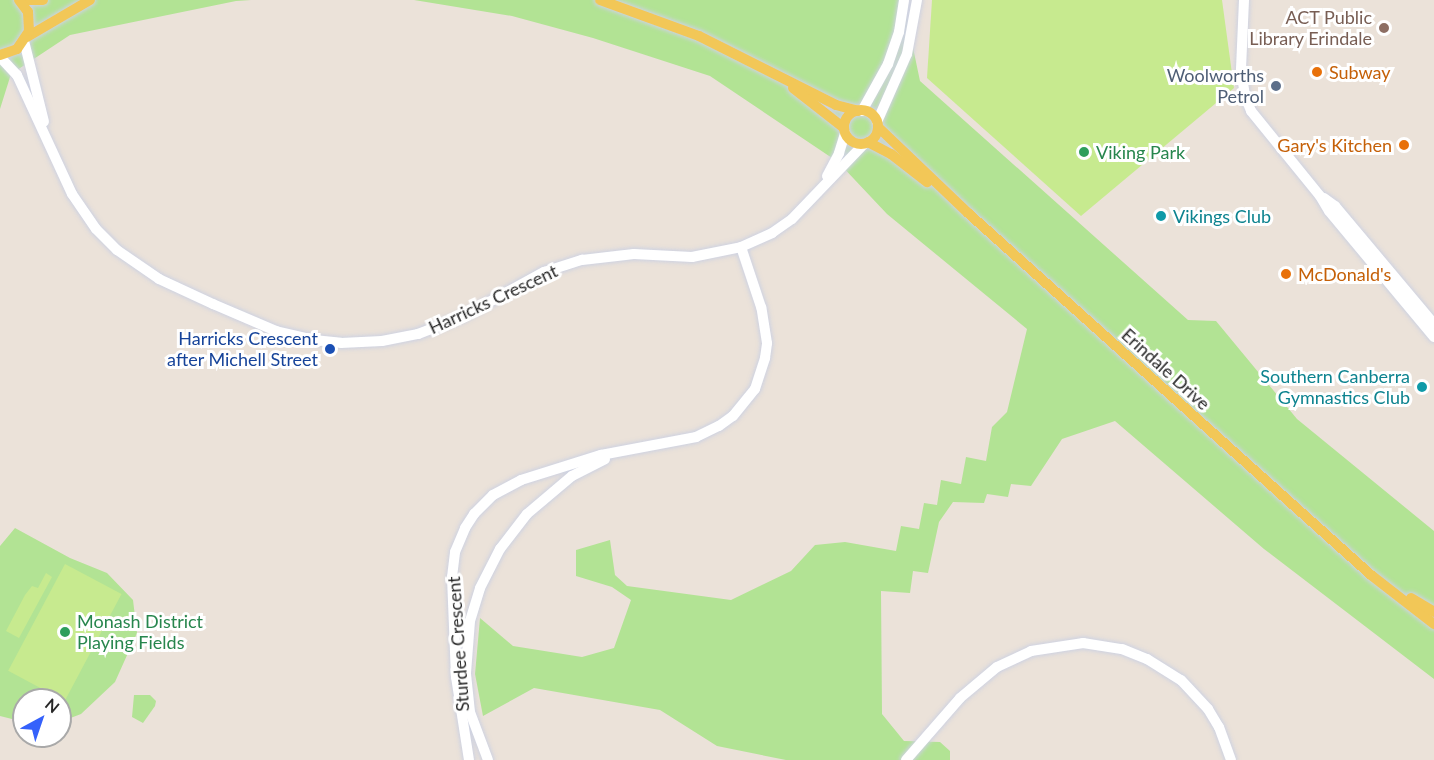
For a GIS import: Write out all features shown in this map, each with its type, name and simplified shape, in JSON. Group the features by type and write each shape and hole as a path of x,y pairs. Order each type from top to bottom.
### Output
{"main road":[{"path":"19,0 29,17 26,39"},
{"path":"24,0 43,0"},
{"path":"0,56 13,51 26,39 90,0"},
{"name":"Erindale Drive","path":"600,0 699,36 836,105 871,114 877,124 968,213 1371,575 1434,624"},
{"name":"Erindale Drive","path":"776,75 845,130 854,143 866,143 891,154 968,213"},
{"path":"845,130 846,119 860,111"},
{"path":"866,143 875,136 877,124"},
{"name":"Erindale Drive","path":"1343,549 1434,612"}],"street":[{"path":"860,111 888,64 899,32 904,0"},
{"path":"877,124 907,54 917,0"},
{"path":"1241,3 1242,79 1251,111 1320,196 1329,212 1434,337"},
{"name":"Harricks Crescent","path":"26,39 50,146"},
{"name":"Harricks Crescent","path":"0,56 16,75 86,216 108,241 137,266 159,279 276,331 314,340 348,343 382,341 418,334 462,317 544,272 582,260 634,254 692,257 741,247 772,233 792,219 866,143"},
{"name":"Harricks Crescent","path":"816,195 839,153 845,130"},
{"path":"1320,196 1335,206 1434,324"},
{"name":"Sturdee Crescent","path":"469,760 456,677 452,577 455,552 465,528 480,507 500,490 520,480 621,451 688,439 712,431 733,416 755,389 765,358 766,328 741,247"},
{"name":"Sturdee Crescent","path":"488,760 470,712 465,673 466,647 473,608 494,558 527,514 573,476 621,451"},
{"path":"453,608 473,608"},
{"path":"906,760 960,698 998,667 1031,651 1083,643 1122,649 1147,659 1180,680 1208,709 1219,727 1231,760"}],"green space":[{"path":"0,0 251,0 236,1 70,35 11,74 0,109"},
{"path":"414,0 903,0 920,81 1188,320 1216,321 1297,419 1434,531 1434,679 1264,549 1115,421 1062,439 1031,486 1011,484 1008,497 987,494 984,503 953,502 939,522 928,573 913,571 910,593 881,591 882,714 904,741 940,742 950,751 950,760 786,760 717,746 660,710 534,688 483,716 475,674 480,618 513,646 582,657 614,648 631,600 612,587 576,576 576,550 610,540 615,575 627,586 731,600 791,571 815,545 845,542 896,551 901,526 919,529 924,503 937,505 941,480 961,484 966,457 986,461 992,427 1007,412 1027,329 887,214 838,162 710,76 593,38 512,16"},
{"name":"Viking Park","path":"932,0 1222,0 1234,88 1081,216 927,78"},
{"path":"15,528 70,558 107,573 133,600 137,633 115,682 81,714 72,717 72,688 12,688 12,719 0,716 0,546"},
{"name":"Monash District Playing Fields","path":"65,564 122,594 72,688 40,688 8,671"},
{"path":"46,573 52,577 19,638 6,631 25,595 32,586 38,588"},
{"path":"134,695 150,695 156,701 143,723 132,717"}],"place":[{"name":"ACT Public Library Erindale","path":"1384,28"},
{"name":"Subway","path":"1317,72"},
{"name":"Woolworths Petrol","path":"1276,86"},
{"name":"Gary's Kitchen","path":"1404,145"},
{"name":"Viking Park","path":"1084,152"},
{"name":"Vikings Club","path":"1161,216"},
{"name":"McDonald's","path":"1286,274"},
{"name":"Harricks Crescent after Michell Street","path":"330,349"},
{"name":"Southern Canberra Gymnastics Club","path":"1422,387"},
{"name":"Monash District Playing Fields","path":"65,632"}]}
